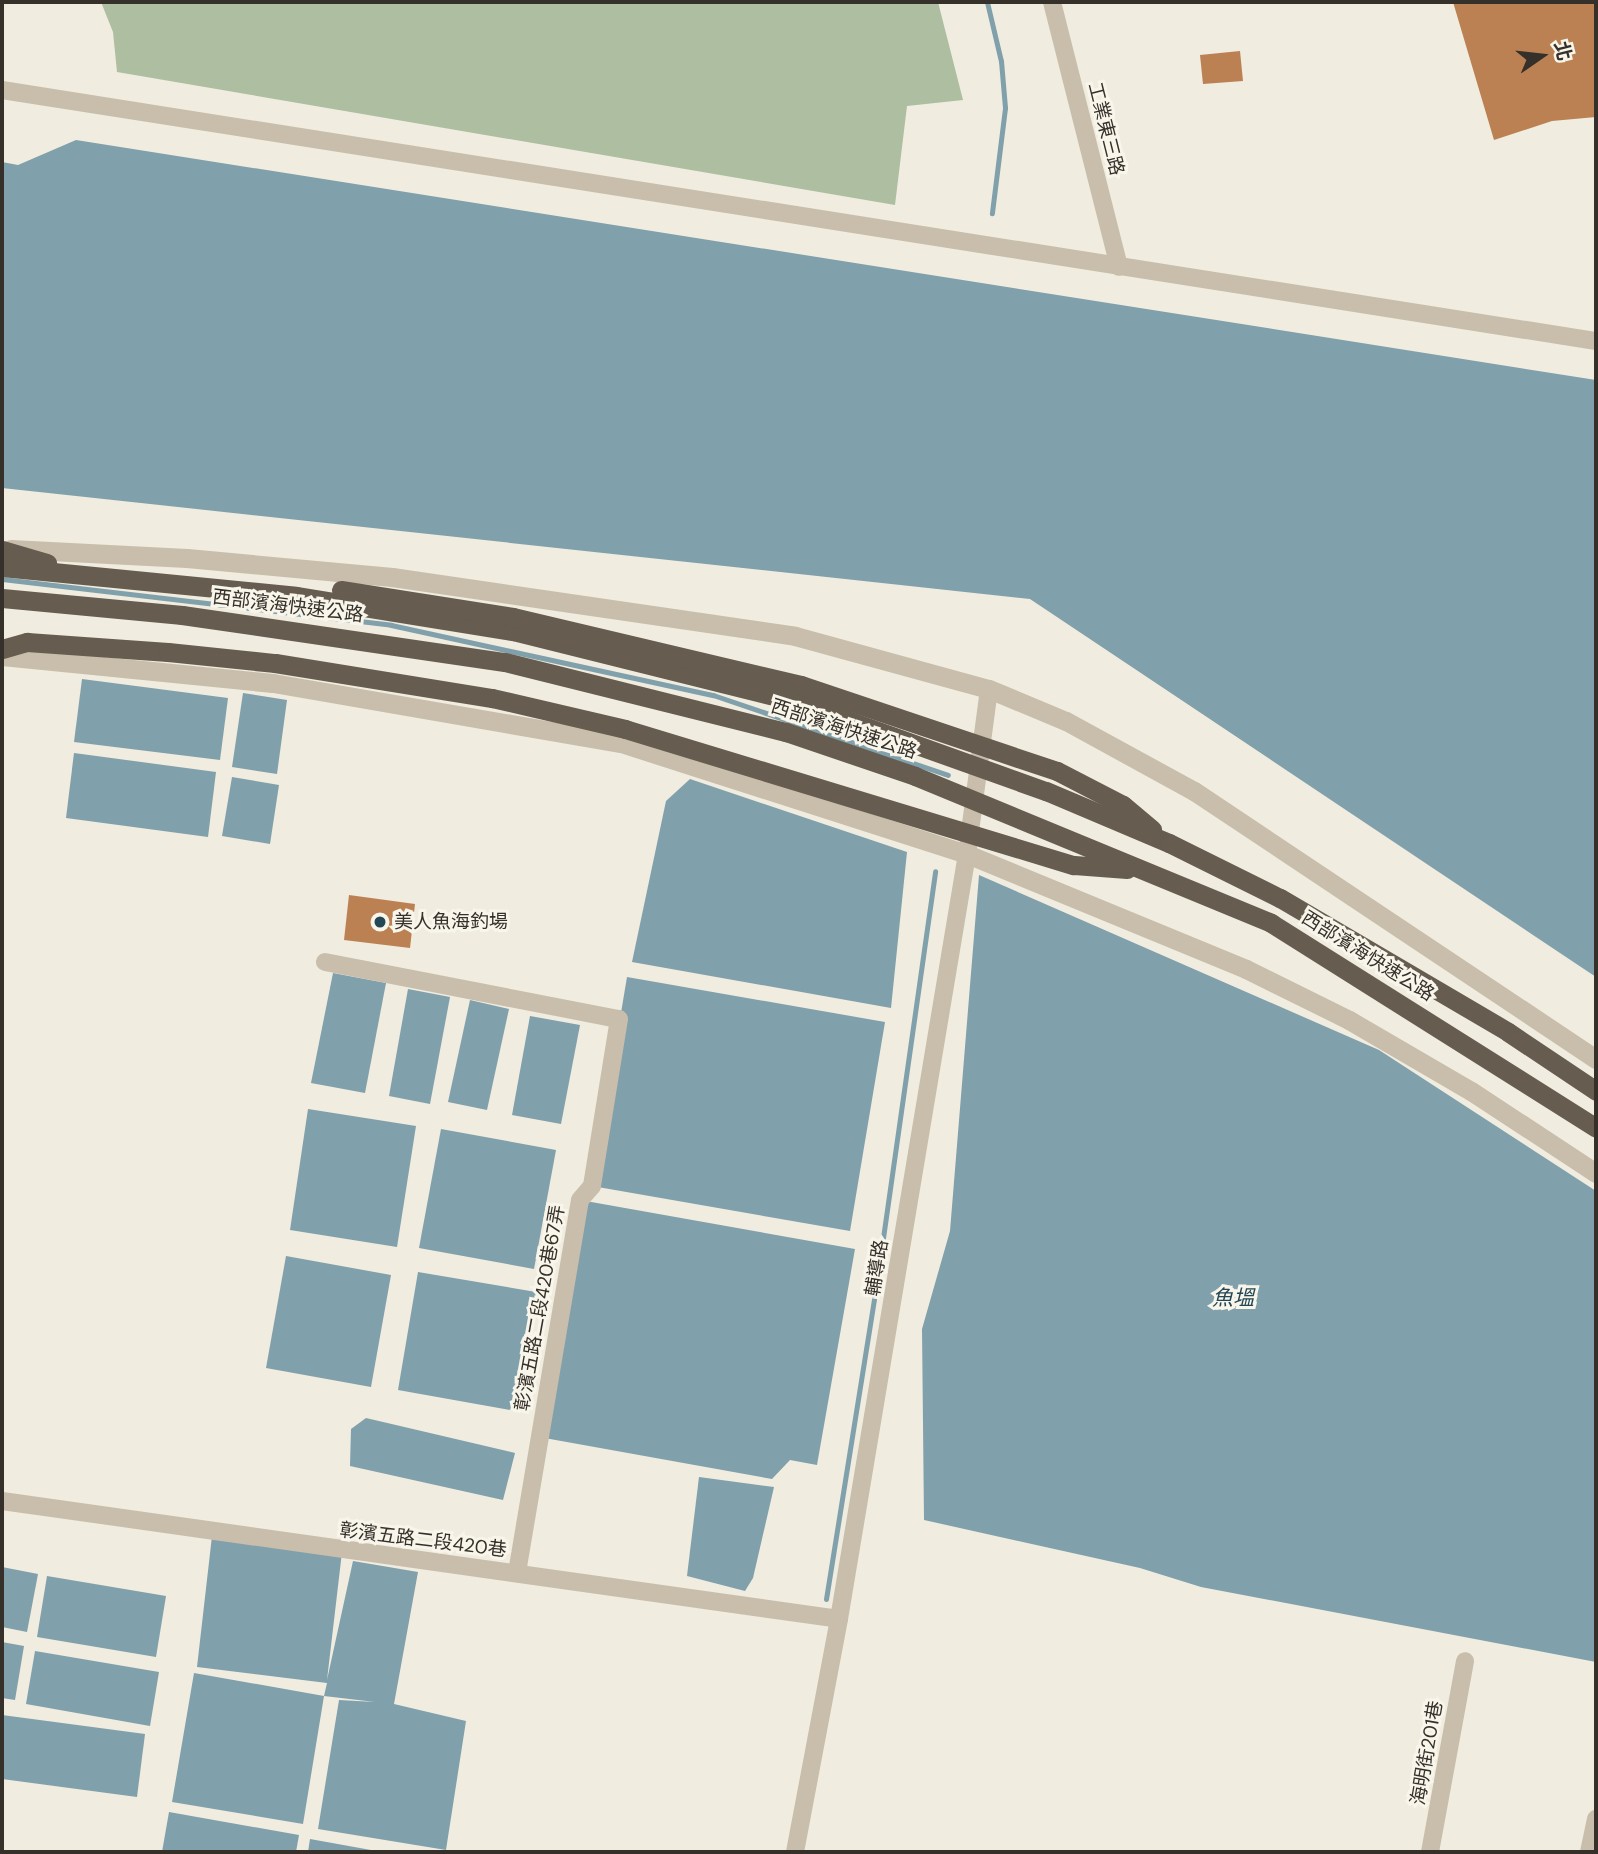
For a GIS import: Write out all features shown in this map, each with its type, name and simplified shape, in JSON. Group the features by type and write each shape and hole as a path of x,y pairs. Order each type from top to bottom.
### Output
{"highway":[{"path":"2,549 71,568 290,583 513,617 801,685 1057,772 1124,805 1169,843"},
{"name":"西部濱海快速公路","path":"2,568 296,596 513,631 794,701 1046,791 1169,843 1280,898 1508,1032 1596,1091"},
{"name":"西部濱海快速公路","path":"2,598 182,615 382,641 505,662 638,692 786,732 915,776 1271,923 1596,1128"},
{"path":"2,649 27,642 168,652 275,663 492,698 625,729 1074,865 1147,871"}],"street":[{"name":"工業東三路","path":"1052,2 1119,267"},
{"path":"2,90 1596,341"},
{"path":"2,549 187,558 392,577 795,636 989,689 1066,721 1195,791 1596,1059"},
{"path":"2,656 273,683 621,743 967,853 1246,969 1349,1020 1471,1091 1596,1173"},
{"name":"輔導路","path":"796,1852 839,1619 967,853 989,689"},
{"name":"彰濱五路二段420巷67弄","path":"325,962 619,1019 592,1186 580,1200 517,1573"},
{"name":"彰濱五路二段420巷","path":"2,1501 839,1619"},
{"name":"海明街201巷","path":"1430,1852 1465,1661"},
{"path":"1589,1852 1596,1819"}],"green space":[{"path":"101,2 938,2 963,100 907,106 895,205 117,72 113,32"}],"water":[{"path":"76,140 1596,380 1596,977 1030,599 2,488 2,162 18,165"},
{"path":"82,679 228,698 220,760 74,742"},
{"path":"243,693 287,700 277,774 232,767"},
{"path":"74,753 216,772 208,837 66,818"},
{"path":"232,777 279,785 270,844 222,836"},
{"path":"690,779 907,852 891,1008 632,962 666,801"},
{"name":"魚塭","path":"979,875 1379,1050 1596,1191 1596,1662 1201,1587 1140,1568 924,1520 922,1329 950,1231"},
{"path":"333,973 386,983 365,1093 311,1083"},
{"path":"627,977 885,1022 850,1231 592,1186"},
{"path":"408,989 450,997 430,1104 389,1096"},
{"path":"470,1000 509,1009 487,1110 448,1102"},
{"path":"530,1016 580,1025 561,1124 512,1115"},
{"path":"308,1109 416,1126 397,1247 290,1230"},
{"path":"441,1129 556,1150 534,1269 419,1248"},
{"path":"580,1200 855,1249 817,1465 790,1460 772,1479 539,1437"},
{"path":"286,1256 391,1275 371,1387 266,1368"},
{"path":"418,1272 536,1292 516,1411 398,1390"},
{"path":"366,1418 515,1453 503,1500 350,1466 351,1429"},
{"path":"699,1477 774,1487 753,1578 745,1591 687,1576"},
{"path":"212,1536 342,1552 327,1680 353,1561 418,1572 394,1704 466,1721 446,1850 318,1829 339,1700 375,1702 324,1696 327,1683 197,1667"},
{"path":"2,1567 38,1574 27,1632 2,1627"},
{"path":"47,1576 166,1596 156,1657 37,1637"},
{"path":"2,1642 24,1646 15,1700 2,1698"},
{"path":"35,1651 159,1672 150,1726 26,1704"},
{"path":"194,1673 324,1696 303,1824 172,1802"},
{"path":"2,1715 145,1734 137,1797 2,1779"},
{"path":"169,1812 299,1835 296,1852 162,1852"},
{"path":"310,1839 382,1852 308,1852"}],"building":[{"path":"1453,2 1596,2 1596,117 1552,121 1494,140"},
{"path":"1240,51 1243,81 1203,84 1200,55"},
{"name":"美人魚海釣場","path":"349,895 415,904 410,948 344,940"}],"waterway":[{"path":"987,2 1001,61 1005,108 992,213"},
{"path":"2,579 391,625 713,695 948,775"},
{"path":"826,1599 876,1287 935,871"}],"place":[{"name":"美人魚海釣場","path":"380,922"}]}
